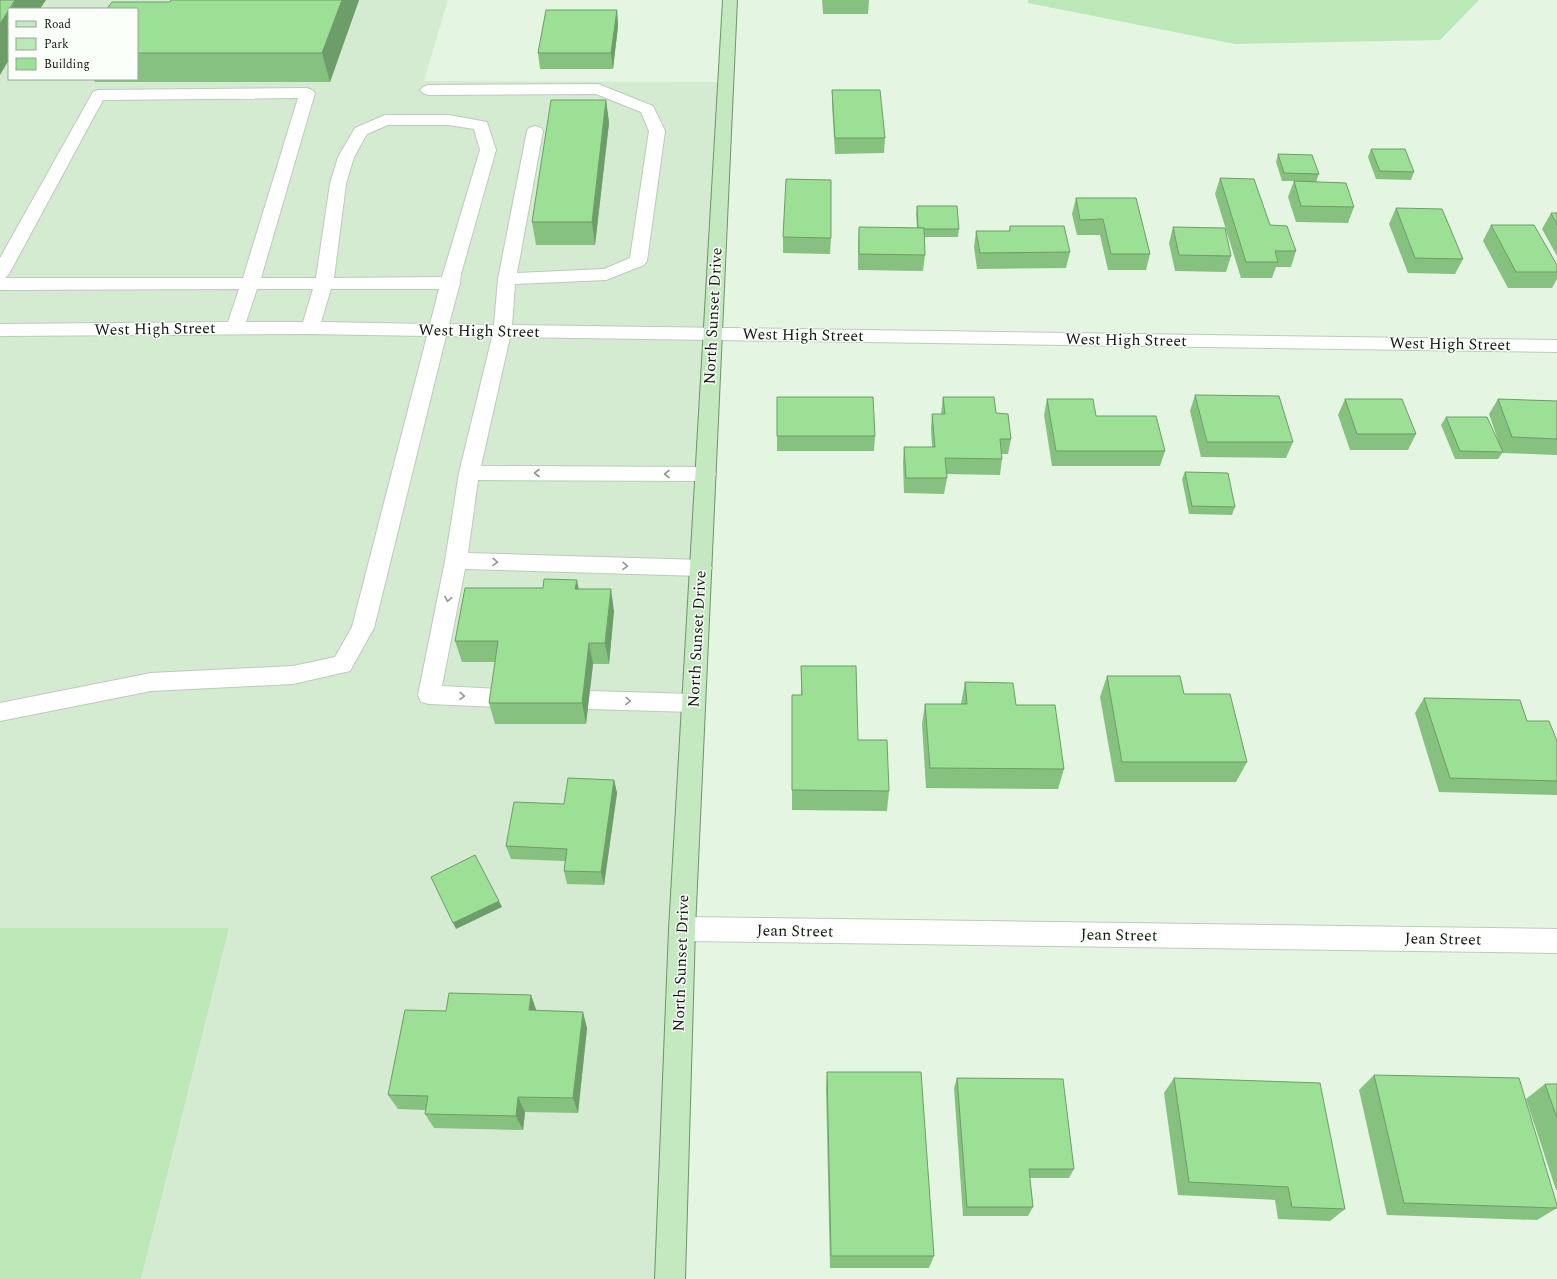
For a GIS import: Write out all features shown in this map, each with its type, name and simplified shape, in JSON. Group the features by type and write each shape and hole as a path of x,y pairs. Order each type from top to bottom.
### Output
{"main road":[{"name":"North Sunset Drive","path":"670,1279 682,929 730,0"}],"street":[{"path":"428,90 598,89 647,109 657,131 638,261 606,274 507,279"},
{"path":"0,274 98,95 307,94 250,284 235,328"},
{"path":"0,712 151,682 293,675 342,665 363,628 451,283 488,150 481,125 449,120 385,120 360,131 346,157 338,184 324,283 310,328"},
{"path":"499,698 429,695 456,561 469,473 502,331 507,279 535,131"},
{"path":"0,284 451,283"},
{"name":"West High Street","path":"0,330 310,328 1557,346"},
{"path":"469,473 706,474"},
{"path":"456,561 701,568"},
{"path":"589,700 694,703"},
{"name":"Jean Street","path":"682,929 1557,941"}],"shaded area":[{"path":"0,0 448,0 424,81 725,82 670,1279 141,1279 229,928 0,928"}],"green space":[{"path":"1028,0 1479,0 1440,40 1235,44 1028,3"},
{"path":"0,928 229,928 141,1279 0,1279"}],"building":[{"path":"0,0 15,0 10,8 8,8 0,24"},
{"path":"171,0 342,0 322,53 138,53 138,8 108,8 112,2 170,2"},
{"path":"546,10 617,10 611,53 538,53"},
{"path":"832,90 880,90 885,138 835,138"},
{"path":"551,100 606,100 592,222 532,222"},
{"path":"1371,149 1405,149 1414,172 1380,171"},
{"path":"1278,154 1312,155 1319,174 1284,173"},
{"path":"1220,178 1254,179 1270,225 1287,226 1296,251 1275,251 1278,262 1246,262"},
{"path":"786,179 831,180 831,238 783,237"},
{"path":"1294,181 1346,183 1354,207 1301,206"},
{"path":"1076,198 1136,198 1150,254 1111,254 1103,219 1080,220"},
{"path":"917,206 957,206 959,229 918,228"},
{"path":"1396,208 1442,209 1463,259 1415,258"},
{"path":"1551,213 1557,213 1557,225"},
{"path":"1491,225 1534,225 1557,265 1557,272 1516,272"},
{"path":"1010,226 1064,226 1070,252 980,253 976,231 1010,231"},
{"path":"859,227 924,228 925,255 859,254"},
{"path":"1173,227 1225,228 1231,256 1179,255"},
{"path":"1195,395 1279,396 1293,442 1207,442"},
{"path":"777,397 873,397 875,436 777,436"},
{"path":"943,397 994,397 996,413 1008,414 1011,439 1000,439 1002,459 945,458 947,478 906,478 904,447 935,447 932,414 945,414"},
{"path":"1047,399 1093,399 1096,416 1156,416 1165,451 1056,451"},
{"path":"1345,399 1402,399 1416,434 1357,434"},
{"path":"1498,399 1557,401 1557,439 1512,437"},
{"path":"1446,417 1487,417 1503,452 1460,451"},
{"path":"1185,472 1228,473 1235,507 1192,506"},
{"path":"544,579 577,580 575,589 611,589 605,643 589,643 582,703 489,703 498,641 455,641 465,588 543,588"},
{"path":"801,666 856,666 858,740 887,740 889,791 792,790 792,695 802,695"},
{"path":"1107,676 1180,676 1184,694 1230,694 1247,762 1122,762"},
{"path":"965,682 1013,683 1016,705 1055,705 1064,769 930,768 925,704 967,704"},
{"path":"1424,698 1520,700 1527,721 1549,721 1557,741 1557,781 1450,778"},
{"path":"568,778 614,780 601,872 564,871 567,849 506,846 514,802 564,804"},
{"path":"475,855 499,901 453,923 431,877"},
{"path":"449,993 531,995 529,1010 583,1012 573,1098 518,1097 516,1116 425,1114 428,1096 388,1095 405,1010 446,1011"},
{"path":"827,1072 921,1072 934,1256 831,1256"},
{"path":"1374,1075 1519,1078 1557,1208 1404,1203"},
{"path":"957,1078 1063,1079 1074,1169 1029,1169 1033,1207 967,1207"},
{"path":"1174,1078 1320,1083 1345,1209 1292,1207 1288,1187 1189,1182"},
{"path":"1545,1084 1557,1084 1557,1118"}]}
